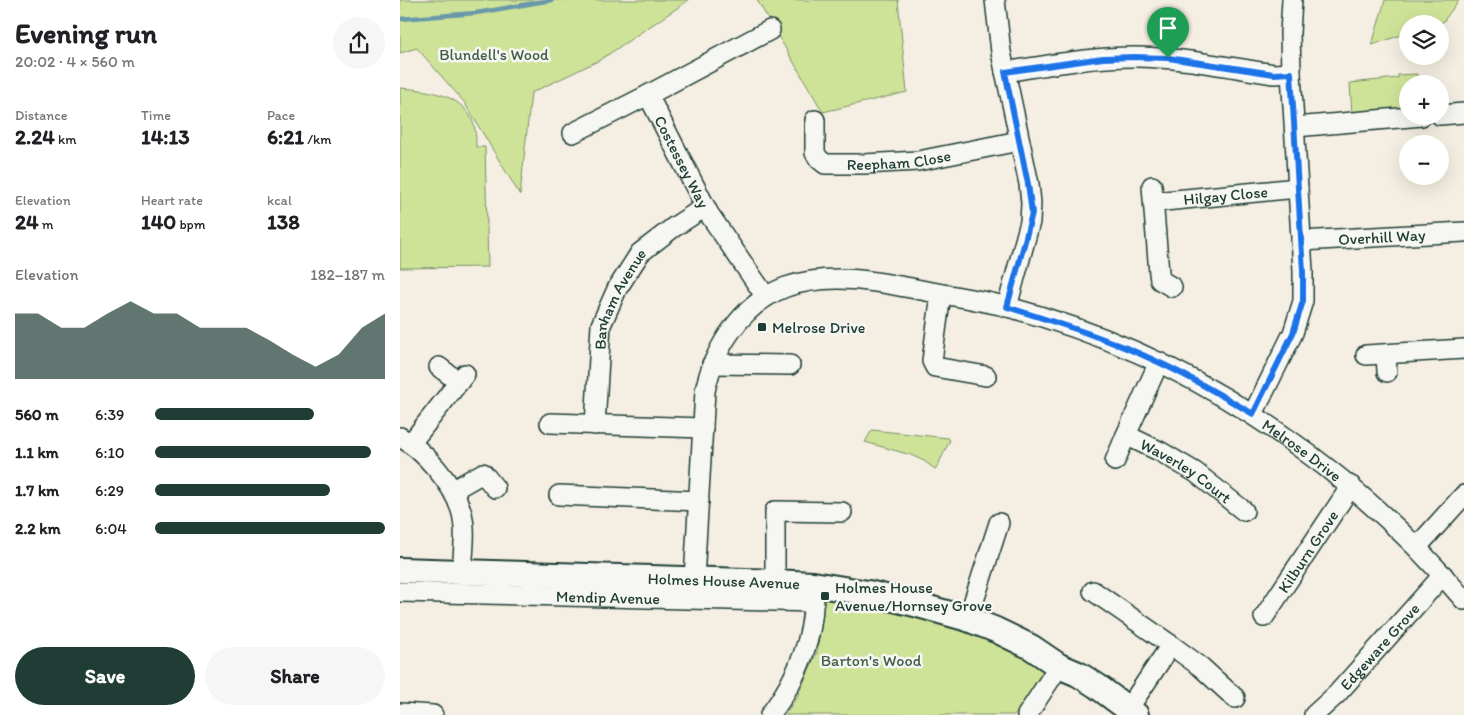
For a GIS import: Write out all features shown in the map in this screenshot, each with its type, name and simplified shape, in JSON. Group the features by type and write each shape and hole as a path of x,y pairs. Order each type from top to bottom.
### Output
{"main road":[{"name":"Holmes House Avenue","path":"400,570 775,582 813,593 868,593 911,602 968,619 996,630 1031,647 1059,666 1078,674 1098,686 1132,712"}],"street":[{"path":"995,0 998,32 1032,213 1007,307"},
{"path":"1253,414 1293,333 1303,301 1291,73 1290,33 1292,0"},
{"path":"573,133 770,30"},
{"path":"1005,72 1103,58 1134,57 1168,58 1274,74 1291,73"},
{"name":"Costessey Way","path":"648,95 705,207 766,297"},
{"path":"1449,114 1464,113"},
{"path":"1295,127 1399,118"},
{"name":"Reepham Close","path":"816,120 815,153 825,164 918,161 1019,141"},
{"name":"Hilgay Close","path":"1172,287 1160,280 1153,194 1298,188"},
{"name":"Banham Avenue","path":"596,425 601,325 617,289 640,253 674,227 705,207"},
{"name":"Overhill Way","path":"1301,241 1464,232"},
{"name":"Melrose Drive","path":"694,579 703,428 704,391 700,381 734,326 766,297 785,288 805,282 846,279 874,282 1007,307 1077,329 1159,362 1253,414 1351,486 1417,547 1464,600"},
{"path":"941,294 932,361 935,367 986,376"},
{"path":"1366,356 1387,363 1464,349"},
{"name":"Waverley Court","path":"1115,461 1159,362"},
{"path":"712,364 791,366"},
{"path":"439,366 462,378 405,440 424,454 453,490 462,511 464,530 462,572"},
{"path":"550,423 703,428"},
{"name":"Waverley Court","path":"1126,434 1195,472 1244,510"},
{"path":"453,490 483,465 496,488"},
{"name":"Kilburn Grove","path":"1264,617 1351,486"},
{"path":"559,495 699,501"},
{"path":"1417,547 1464,495"},
{"path":"775,582 775,511 842,512"},
{"path":"968,619 999,523"},
{"name":"Edgeware Grove","path":"1314,715 1337,694 1443,575"},
{"path":"1093,591 1201,667 1235,698"},
{"name":"Mendip Avenue","path":"400,592 813,593"},
{"path":"770,715 784,697 807,643 812,624 813,593"},
{"path":"1132,712 1171,645"},
{"path":"1027,715 1059,666"},
{"path":"400,714 433,715"}],"green space":[{"name":"Blundell's Wood","path":"400,0 689,0 600,60 531,93 520,195 464,102 417,48 400,53"},
{"path":"757,0 898,0 907,92 823,112"},
{"path":"1385,0 1459,0 1448,15 1399,15 1399,36 1372,45"},
{"path":"1417,74 1417,75 1399,75 1399,112 1352,115 1350,83 1398,78 1398,75"},
{"path":"400,88 431,92 451,99 466,111 472,120 475,130 476,147 485,147 488,267 400,268"},
{"path":"872,430 948,438 950,440 935,469 911,455 865,442"},
{"name":"Barton's Wood","path":"825,596 955,621 1063,676 1038,715 785,715 798,695 817,652"}],"waterway":[{"path":"400,19 476,13 552,0"}],"place":[{"name":"Melrose Drive","path":"762,327"},
{"name":"Holmes House Avenue/Hornsey Grove","path":"825,596"}],"route":[{"path":"1103,58 1168,58 1274,74 1291,73 1303,271 1303,301 1293,333 1253,414 1159,362 1086,332 1007,307 1032,213 1028,184 1005,72 1103,58"}]}
